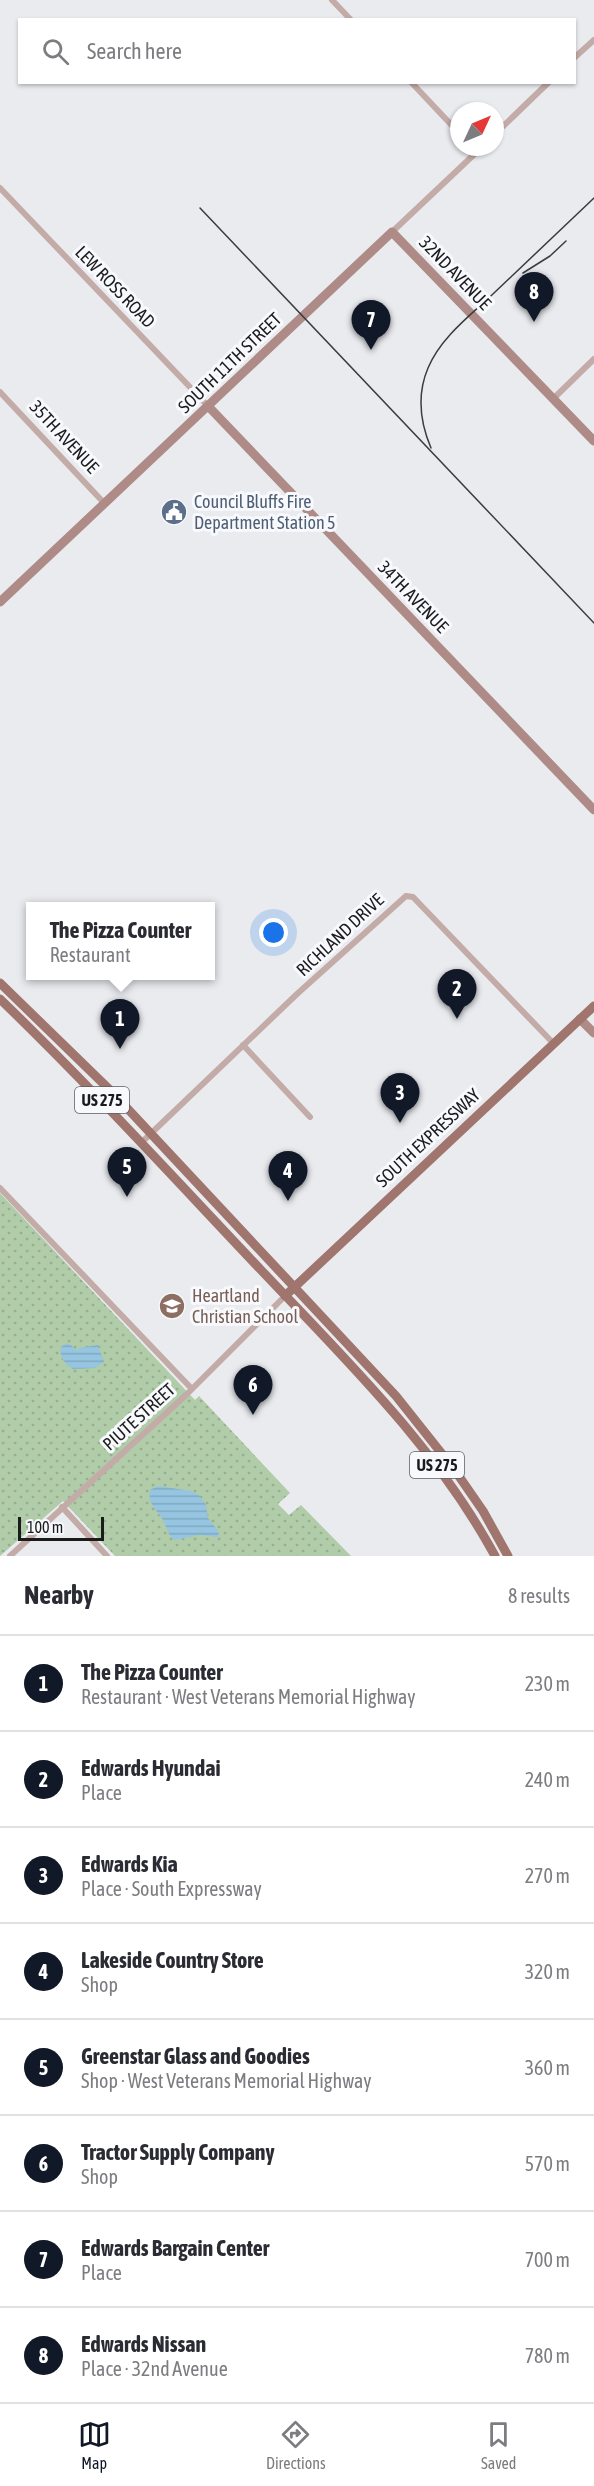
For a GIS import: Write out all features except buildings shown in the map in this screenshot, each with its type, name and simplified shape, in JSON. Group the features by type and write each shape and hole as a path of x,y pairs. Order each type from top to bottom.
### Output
{"main road":[{"name":"US 275","path":"0,983 60,1040 150,1133 420,1424 470,1491 506,1555"},
{"name":"US 275","path":"0,999 52,1049 141,1143 420,1443 466,1507 495,1556"},
{"name":"SOUTH EXPRESSWAY","path":"285,1296 594,1006"}],"street":[{"path":"332,0 349,18"},
{"path":"576,56 594,40"},
{"path":"413,84 450,123"},
{"path":"504,125 547,84"},
{"name":"SOUTH 11TH STREET","path":"0,602 392,232 469,156"},
{"name":"LEW ROSS ROAD","path":"0,188 208,406"},
{"name":"32ND AVENUE","path":"392,232 594,441"},
{"path":"553,399 594,359"},
{"name":"35TH AVENUE","path":"0,392 105,504"},
{"name":"34TH AVENUE","path":"208,406 594,810"},
{"name":"RICHLAND DRIVE","path":"141,1143 385,913 400,900 409,896 413,897 554,1044"},
{"path":"580,1019 594,1033"},
{"path":"243,1045 310,1117"},
{"path":"0,1188 192,1389"},
{"name":"PIUTE STREET","path":"10,1556 192,1389 285,1296"},
{"path":"62,1507 107,1556"},
{"path":"96,1556 102,1550"}],"green space":[{"path":"0,1193 195,1400 199,1396 290,1493 278,1504 289,1515 301,1505 351,1556 115,1556 63,1501 0,1556"}],"water":[{"path":"68,1343 78,1351 79,1348 98,1345 104,1362 95,1368 73,1369 65,1362 61,1354 61,1347"},
{"path":"158,1486 191,1491 199,1495 206,1505 208,1518 219,1532 218,1537 200,1535 175,1540 172,1538 150,1499 150,1490"}],"railway":[{"path":"431,448 424,428 421,398 428,368 441,346 457,327 594,198"},
{"path":"200,208 594,623"},
{"path":"523,273 550,256 566,241"}],"place":[{"name":"Edwards Nissan","path":"534,322"},
{"name":"Edwards Bargain Center","path":"371,350"},
{"name":"Council Bluffs Fire Department Station 5","path":"174,512"},
{"name":"Edwards Hyundai","path":"457,1019"},
{"name":"The Pizza Counter","path":"120,1049"},
{"name":"Edwards Kia","path":"400,1123"},
{"name":"Greenstar Glass and Goodies","path":"127,1197"},
{"name":"Lakeside Country Store","path":"288,1201"},
{"name":"Heartland Christian School","path":"172,1306"},
{"name":"Tractor Supply Company","path":"253,1415"}]}
